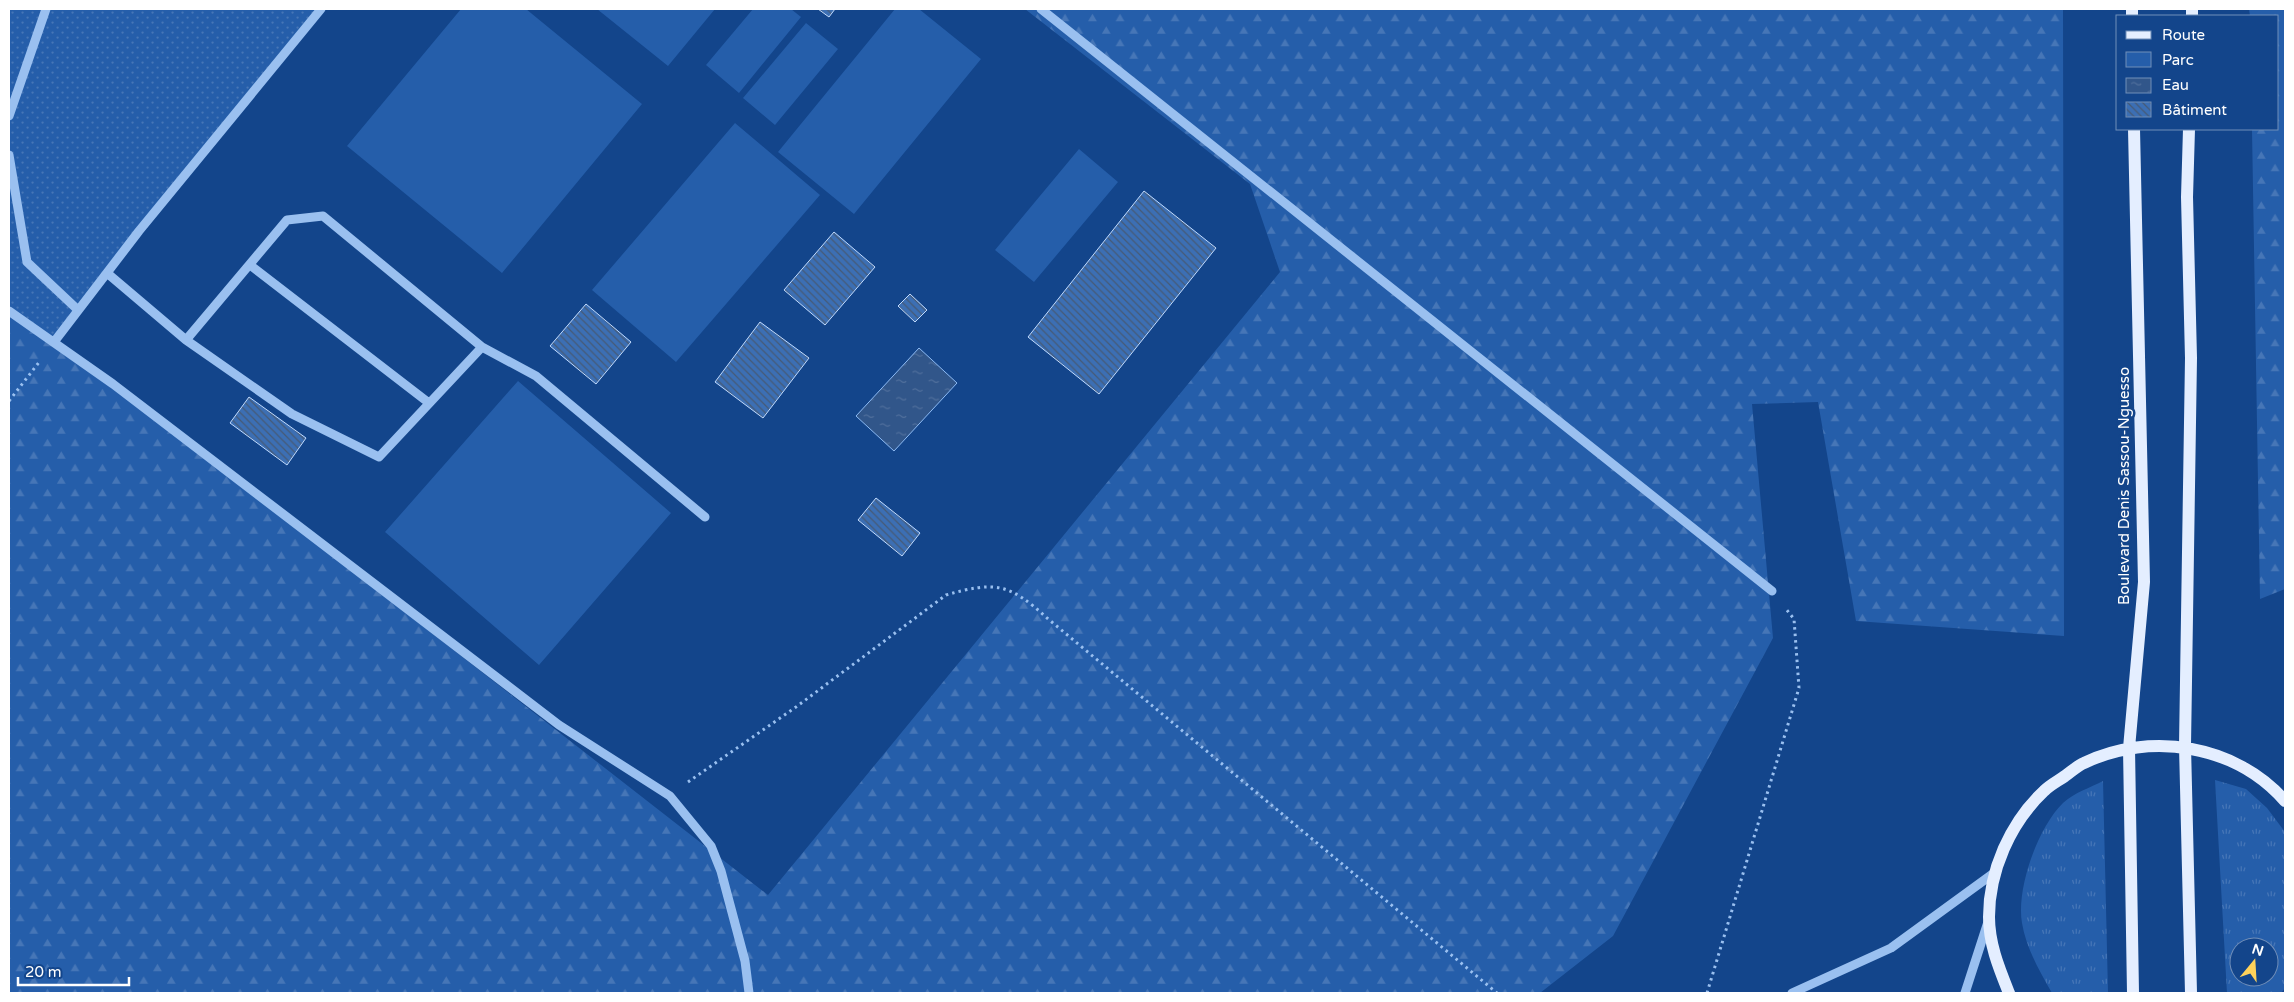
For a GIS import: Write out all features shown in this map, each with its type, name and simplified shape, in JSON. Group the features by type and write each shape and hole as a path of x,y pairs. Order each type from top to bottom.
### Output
{"main road":[{"name":"Boulevard Denis Sassou-Nguesso","path":"2134,130 2144,582 2129,748 2134,993"},
{"path":"2189,130 2187,197 2191,358 2185,746 2191,993"},
{"path":"2008,993 1994,957 1989,917 1994,872 2013,828 2044,791 2083,763 2129,748 2185,746 2231,760 2271,784 2285,801"},
{"path":"2271,784 2285,784"}],"street":[{"path":"9,116 46,9"},
{"path":"54,342 106,273 321,9"},
{"path":"1042,9 1772,591"},
{"path":"9,154 27,262 78,310"},
{"path":"186,340 287,220 323,216 482,348 536,376 706,516"},
{"path":"250,265 429,404"},
{"path":"106,273 186,340 292,414 378,458 482,348"},
{"path":"9,311 113,384 559,725 670,796 711,846 722,871 746,961 749,993"},
{"path":"1792,993 1891,948 1994,872"},
{"path":"1965,993 1989,917"}],"path":[{"path":"9,401 54,342"},
{"path":"670,796 796,707 946,595 974,587 1001,587 1025,598 1497,993"},
{"path":"1707,993 1798,688 1794,619 1772,591"}],"green space":[{"path":"9,9 321,9 54,342 9,308"},
{"path":"461,9 526,9 642,104 502,273 347,146"},
{"path":"597,9 715,9 668,66"},
{"path":"753,9 791,9 801,17 739,93 706,65"},
{"path":"895,9 919,9 981,59 854,214 778,152"},
{"path":"1025,9 2063,9 2064,636 1856,621 1818,402 1752,404 1773,638 1613,936 1540,993 9,993 9,304 768,895 1280,272 1250,184"},
{"path":"2249,9 2285,9 2285,589 2260,599 2252,130 2279,130 2279,15 2250,15"},
{"path":"806,23 838,49 775,125 743,98"},
{"path":"735,123 820,195 676,362 592,290"},
{"path":"1079,149 1118,182 1034,282 995,250"},
{"path":"518,381 671,513 539,665 385,532"},
{"path":"2215,780 2246,789 2267,808 2285,832 2285,988 2281,993 2227,993"},
{"path":"2103,781 2108,993 2052,993 2034,959 2022,923 2022,893 2026,876 2037,843 2054,814 2072,796"}],"water":[{"path":"919,348 957,383 894,451 856,416"}],"building":[{"path":"818,9 835,9 829,17"},
{"path":"1144,191 1216,248 1099,394 1028,337"},
{"path":"834,232 875,267 825,325 784,290"},
{"path":"910,294 927,310 915,322 898,306"},
{"path":"586,304 631,342 596,384 550,346"},
{"path":"760,322 809,358 763,418 715,382"},
{"path":"249,397 306,438 287,465 230,423"},
{"path":"876,498 920,533 902,556 858,520"}]}
